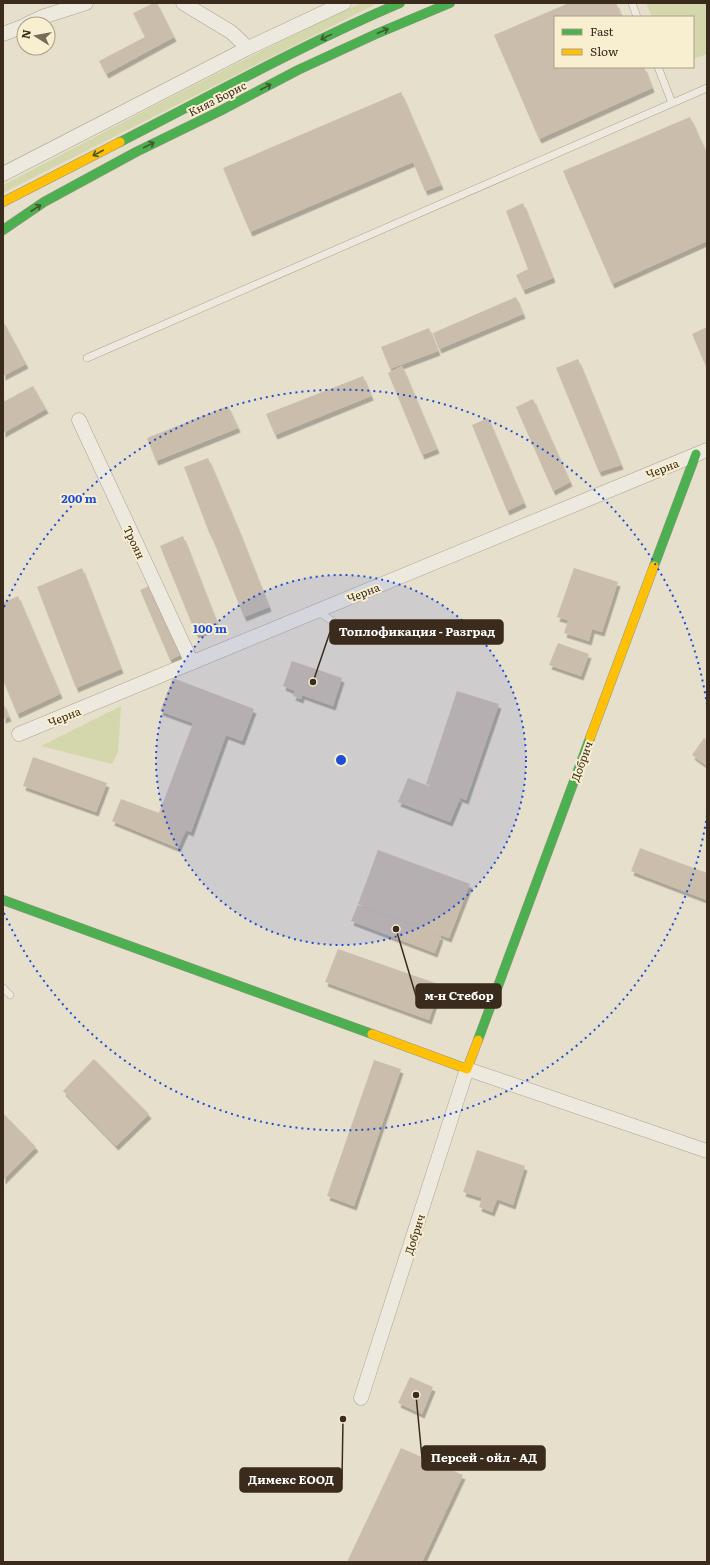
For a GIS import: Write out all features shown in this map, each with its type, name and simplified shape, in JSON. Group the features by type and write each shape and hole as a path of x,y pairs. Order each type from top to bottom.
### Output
{"street":[{"path":"45,16 86,3"},
{"path":"183,3 231,32 248,48"},
{"path":"3,174 325,7 344,3"},
{"name":"Княз Борис","path":"3,202 267,67 372,15 400,3"},
{"name":"Княз Борис","path":"3,230 44,202 136,152 220,111 298,70 376,34 450,3"},
{"path":"3,34 16,29"},
{"name":"Троян","path":"79,420 192,663"},
{"name":"Черна","path":"19,734 701,452"},
{"name":"Добрич","path":"360,1398 467,1069 701,452"},
{"path":"3,900 467,1069 707,1151"}],"lane":[{"path":"632,3 637,16"},
{"path":"658,68 672,103"},
{"path":"87,358 707,88"},
{"path":"317,611 340,626 345,624"},
{"path":"3,988 10,995"}],"green space":[{"path":"361,3 378,3 3,193 3,185 226,69"},
{"path":"646,3 707,3 707,54 694,59 694,16 652,16"},
{"path":"121,706 118,752 112,764 41,746"}],"building":[{"path":"157,3 174,37 106,74 99,61 145,37 133,13"},
{"path":"569,3 616,3 622,16 554,16 554,68 644,68 652,88 539,139 494,35"},
{"path":"401,92 441,185 425,191 413,162 250,232 223,168"},
{"path":"690,117 707,154 707,241 612,284 563,171"},
{"path":"523,203 553,278 523,290 516,275 528,269 506,211"},
{"path":"516,297 523,314 439,349 433,333"},
{"path":"3,321 26,364 3,376"},
{"path":"707,327 707,369 692,334"},
{"path":"429,328 438,351 390,369 381,347"},
{"path":"578,359 621,465 599,472 556,368"},
{"path":"402,366 437,449 422,455 388,373"},
{"path":"363,376 371,396 275,435 266,414"},
{"path":"33,386 46,409 3,433 3,402"},
{"path":"533,399 570,482 553,491 516,407"},
{"path":"228,406 238,428 156,461 147,438"},
{"path":"488,418 524,503 507,511 472,425"},
{"path":"208,458 269,607 244,617 211,535 218,532 210,535 184,467"},
{"path":"183,536 218,626 196,634 160,546"},
{"path":"82,568 121,669 76,688 37,587"},
{"path":"574,568 618,582 602,632 592,629 589,641 564,633 568,620 557,617"},
{"path":"151,585 182,654 170,660 140,590"},
{"path":"18,596 60,694 17,714 3,680 3,603"},
{"path":"558,643 589,654 581,676 549,665"},
{"path":"292,661 342,678 333,706 302,695 301,699 293,696 295,691 283,686"},
{"path":"173,678 254,709 242,741 226,735 191,832 186,830 178,848 112,821 121,799 159,813 193,723 160,711"},
{"path":"457,691 499,704 466,800 426,784"},
{"path":"3,703 9,717 3,719"},
{"path":"704,738 707,741 707,766 692,755"},
{"path":"33,757 107,783 96,812 23,786"},
{"path":"408,778 460,798 450,822 398,802"},
{"path":"640,848 707,873 707,900 631,871"},
{"path":"378,850 470,884 449,938 358,904"},
{"path":"358,905 441,936 435,953 351,921"},
{"path":"338,949 441,985 429,1020 325,982"},
{"path":"94,1059 149,1114 116,1146 63,1091"},
{"path":"374,1060 401,1069 354,1206 327,1196"},
{"path":"3,1113 36,1147 3,1180"},
{"path":"477,1150 525,1166 513,1205 497,1199 492,1212 479,1207 482,1198 463,1192"},
{"path":"410,1377 433,1387 422,1414 398,1403"},
{"path":"401,1448 463,1475 422,1562 347,1562"}],"traffic: fast":[{"path":"120,142 329,35 400,3"},
{"path":"3,230 44,202 136,152 220,111 298,70 376,34 450,3"},
{"path":"654,566 696,454"},
{"path":"478,1040 590,738"},
{"path":"3,900 372,1034"}],"traffic: slow":[{"path":"3,202 120,142"},
{"path":"590,738 654,566"},
{"path":"372,1034 467,1069 478,1040"}],"place":[{"name":"Топлофикация - Разград","path":"313,682"},
{"name":"м-н Стебор","path":"396,929"},
{"name":"Персей - ойл - АД","path":"416,1395"},
{"name":"Димекс ЕООД","path":"343,1419"}]}
